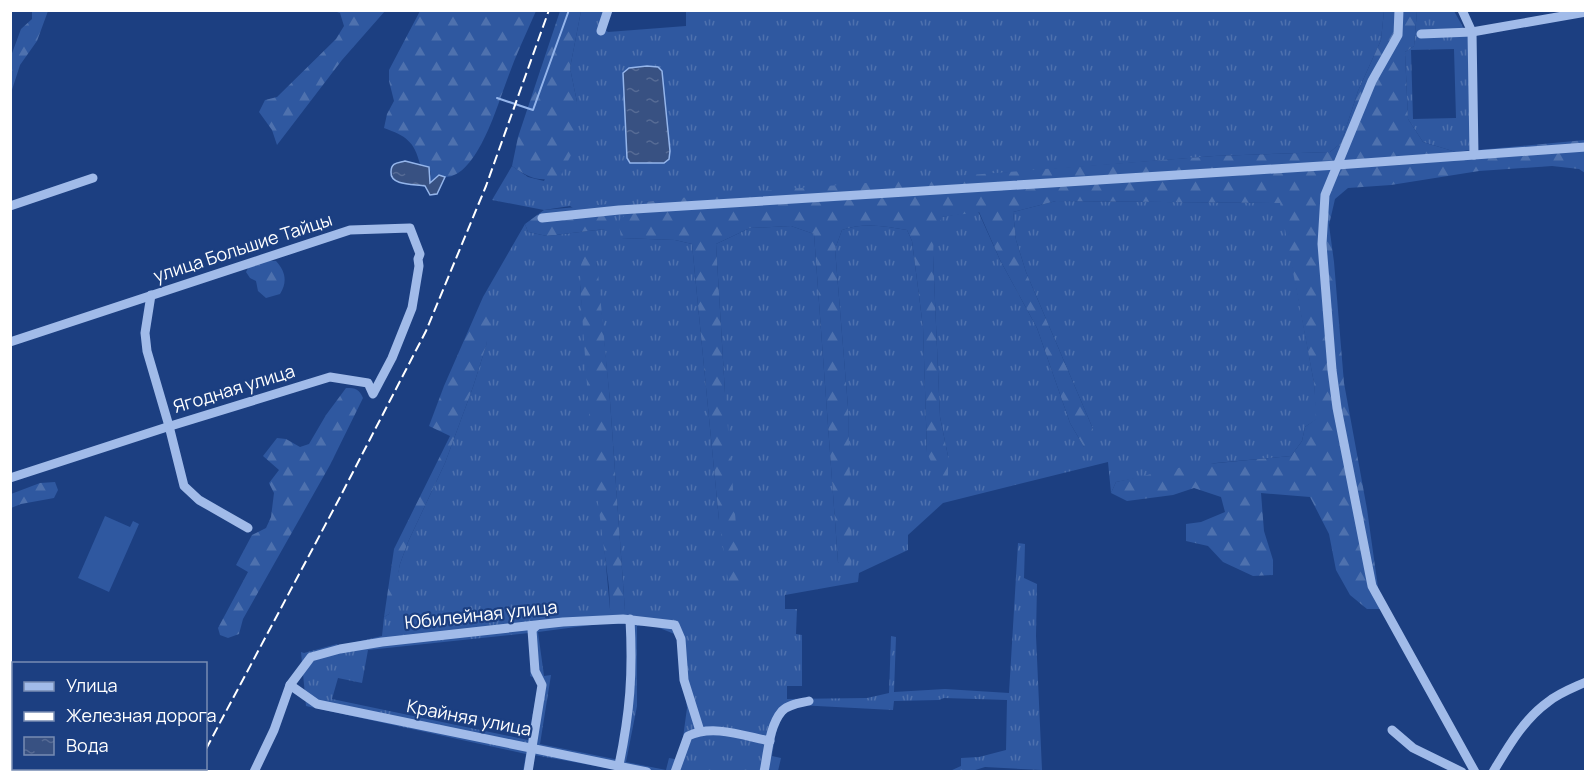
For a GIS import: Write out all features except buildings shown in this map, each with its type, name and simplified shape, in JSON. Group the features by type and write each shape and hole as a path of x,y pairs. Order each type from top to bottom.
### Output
{"street":[{"path":"601,31 608,10"},
{"path":"1399,10 1398,35 1372,81 1325,195 1322,244 1332,370 1337,408 1372,586 1474,771"},
{"path":"1462,10 1472,32 1474,155"},
{"path":"1421,34 1472,32 1586,12"},
{"path":"542,218 619,210 1586,147"},
{"path":"10,206 93,178"},
{"name":"улица Большие Тайцы","path":"10,342 350,230 410,228 420,254 412,308"},
{"path":"151,295 145,333 147,351 184,486 199,500 248,528"},
{"name":"Ягодная улица","path":"10,478 330,377 368,383 373,393 397,349 412,308"},
{"path":"619,765 628,722 631,693 630,619"},
{"name":"Юбилейная улица","path":"254,771 274,730 290,684 311,657 340,649 382,642 563,622 630,619 675,626 681,639 684,680 700,731"},
{"path":"528,771 542,685 535,671 532,644 532,630 536,626"},
{"path":"1493,771 1517,734 1532,716 1548,701 1586,682"},
{"name":"Крайняя улица","path":"290,684 317,704 647,771"},
{"path":"764,771 770,741 783,710 809,701"},
{"path":"675,771 688,736 700,731 709,729 770,741"},
{"path":"1392,730 1413,748 1462,771"}],"green space":[{"path":"686,10 1384,11 1381,40 1358,91 1341,143 1330,152 1214,156 644,202 621,238 675,240 692,244 719,520 725,393 716,244 750,228 791,226 814,234 838,562 851,567 848,407 835,249 842,230 866,225 907,230 912,241 923,327 927,453 948,456 940,417 933,255 933,235 941,217 978,211 1000,260 1037,328 1070,423 1084,447 1093,429 1026,272 1016,240 1013,212 1056,201 1281,203 1314,383 1317,419 1305,427 1302,441 1291,456 1216,463 1116,482 1111,493 1108,462 943,503 908,535 908,550 859,573 858,582 785,595 785,609 797,609 796,634 802,635 802,686 787,686 787,699 867,698 889,693 891,636 896,637 894,692 945,689 1009,693 1018,543 1025,544 1024,578 1037,584 1036,636 1042,770 985,767 972,771 950,771 961,766 961,758 979,757 1006,750 1007,700 944,698 894,701 893,710 798,705 785,715 776,732 772,756 781,758 778,771 624,771 534,755 531,771 523,771 526,754 306,706 301,652 382,636 384,617 389,614 400,564 445,463 486,346 491,297 483,297 525,224 528,232 547,236 605,229 570,206 544,210 492,200 512,166 528,177 544,181 577,102 570,68 581,11 604,11 600,25 608,32 686,26","holes":["596,261 610,401 625,611 610,609 580,285","599,624 629,624 630,706 619,760 540,744 551,675 544,676 538,632","652,625 677,635 687,708 680,760 669,758 666,770 626,762 637,706 637,626","529,633 532,660 530,676 539,680 528,740 332,699 338,678 362,683 368,650"]},
{"path":"32,11 48,11 37,41 20,65 11,93 11,56 21,29 32,19"},
{"path":"334,11 385,11 342,60 277,145 272,130 259,112 265,100 277,97 336,39 344,26 340,13"},
{"path":"420,11 536,11 491,123 474,157 464,169 452,176 439,176 430,183 429,167 420,164 408,140 384,128 387,114 394,101 389,70"},
{"path":"560,11 581,11 570,68 577,102 575,147 560,177 540,179 530,177 512,166 518,137"},
{"path":"1384,11 1417,11 1414,46 1405,52 1408,119 1423,142 1456,152 1585,140 1585,173 1579,169 1552,166 1479,171 1391,185 1348,188 1335,199 1329,225 1344,383 1367,509 1381,609 1367,609 1350,595 1336,570 1329,534 1310,497 1261,493 1264,531 1273,560 1273,575 1253,576 1223,562 1208,546 1186,541 1186,524 1201,522 1225,512 1221,497 1194,488 1173,495 1127,501 1111,493 1116,482 1187,466 1291,456 1302,441 1305,427 1316,419 1314,383 1280,203 1056,201 1013,212 1016,240 1026,272 1093,429 1092,445 1084,447 1070,423 1037,328 1000,260 979,212 942,217 934,235 933,255 940,417 948,456 948,475 946,480 941,482 927,453 923,327 912,241 907,230 891,227 866,225 842,230 835,249 848,407 852,553 851,568 846,570 838,562 814,234 791,226 750,228 716,244 725,393 741,585 741,590 735,594 730,593 719,520 692,244 675,240 621,238 620,219 644,202 698,196 1214,156 1330,152 1341,143 1358,91 1381,40"},
{"path":"1417,11 1454,11 1468,36 1471,150 1456,152 1423,142 1408,119 1405,52 1414,46","holes":["1454,49 1456,118 1413,119 1411,50"]},
{"path":"609,204 612,214 605,229 547,236 528,232 525,224 544,210"},
{"path":"585,255 591,256 596,261 610,401 625,611 617,614 610,609 592,457 580,284 581,265"},
{"path":"266,261 276,261 282,269 285,280 280,294 266,298 258,291 256,281 246,272 248,268"},
{"path":"483,297 491,297 492,316 486,346 445,463 400,564 392,607 389,614 384,617 394,549 450,436 429,426"},
{"path":"346,388 357,390 363,398 330,465 243,619 239,634 228,638 220,635 218,628 248,572 236,565 252,535 266,528 271,517 274,493 269,483 279,470 263,456 277,438 286,439 300,447 309,444 326,415"},
{"path":"55,482 58,490 54,498 11,508 11,494 40,483"},
{"path":"105,516 130,527 133,521 139,524 109,592 78,578"}],"water":[{"path":"658,67 662,71 669,159 664,163 630,163 627,158 623,73 629,68"},
{"path":"405,161 429,167 430,183 439,175 445,177 437,194 430,195 425,186 404,184 394,180 391,172 392,166"}],"waterway":[{"path":"497,98 533,110 569,10"}],"railway":[{"path":"207,747 426,331 486,186 549,10"}]}
